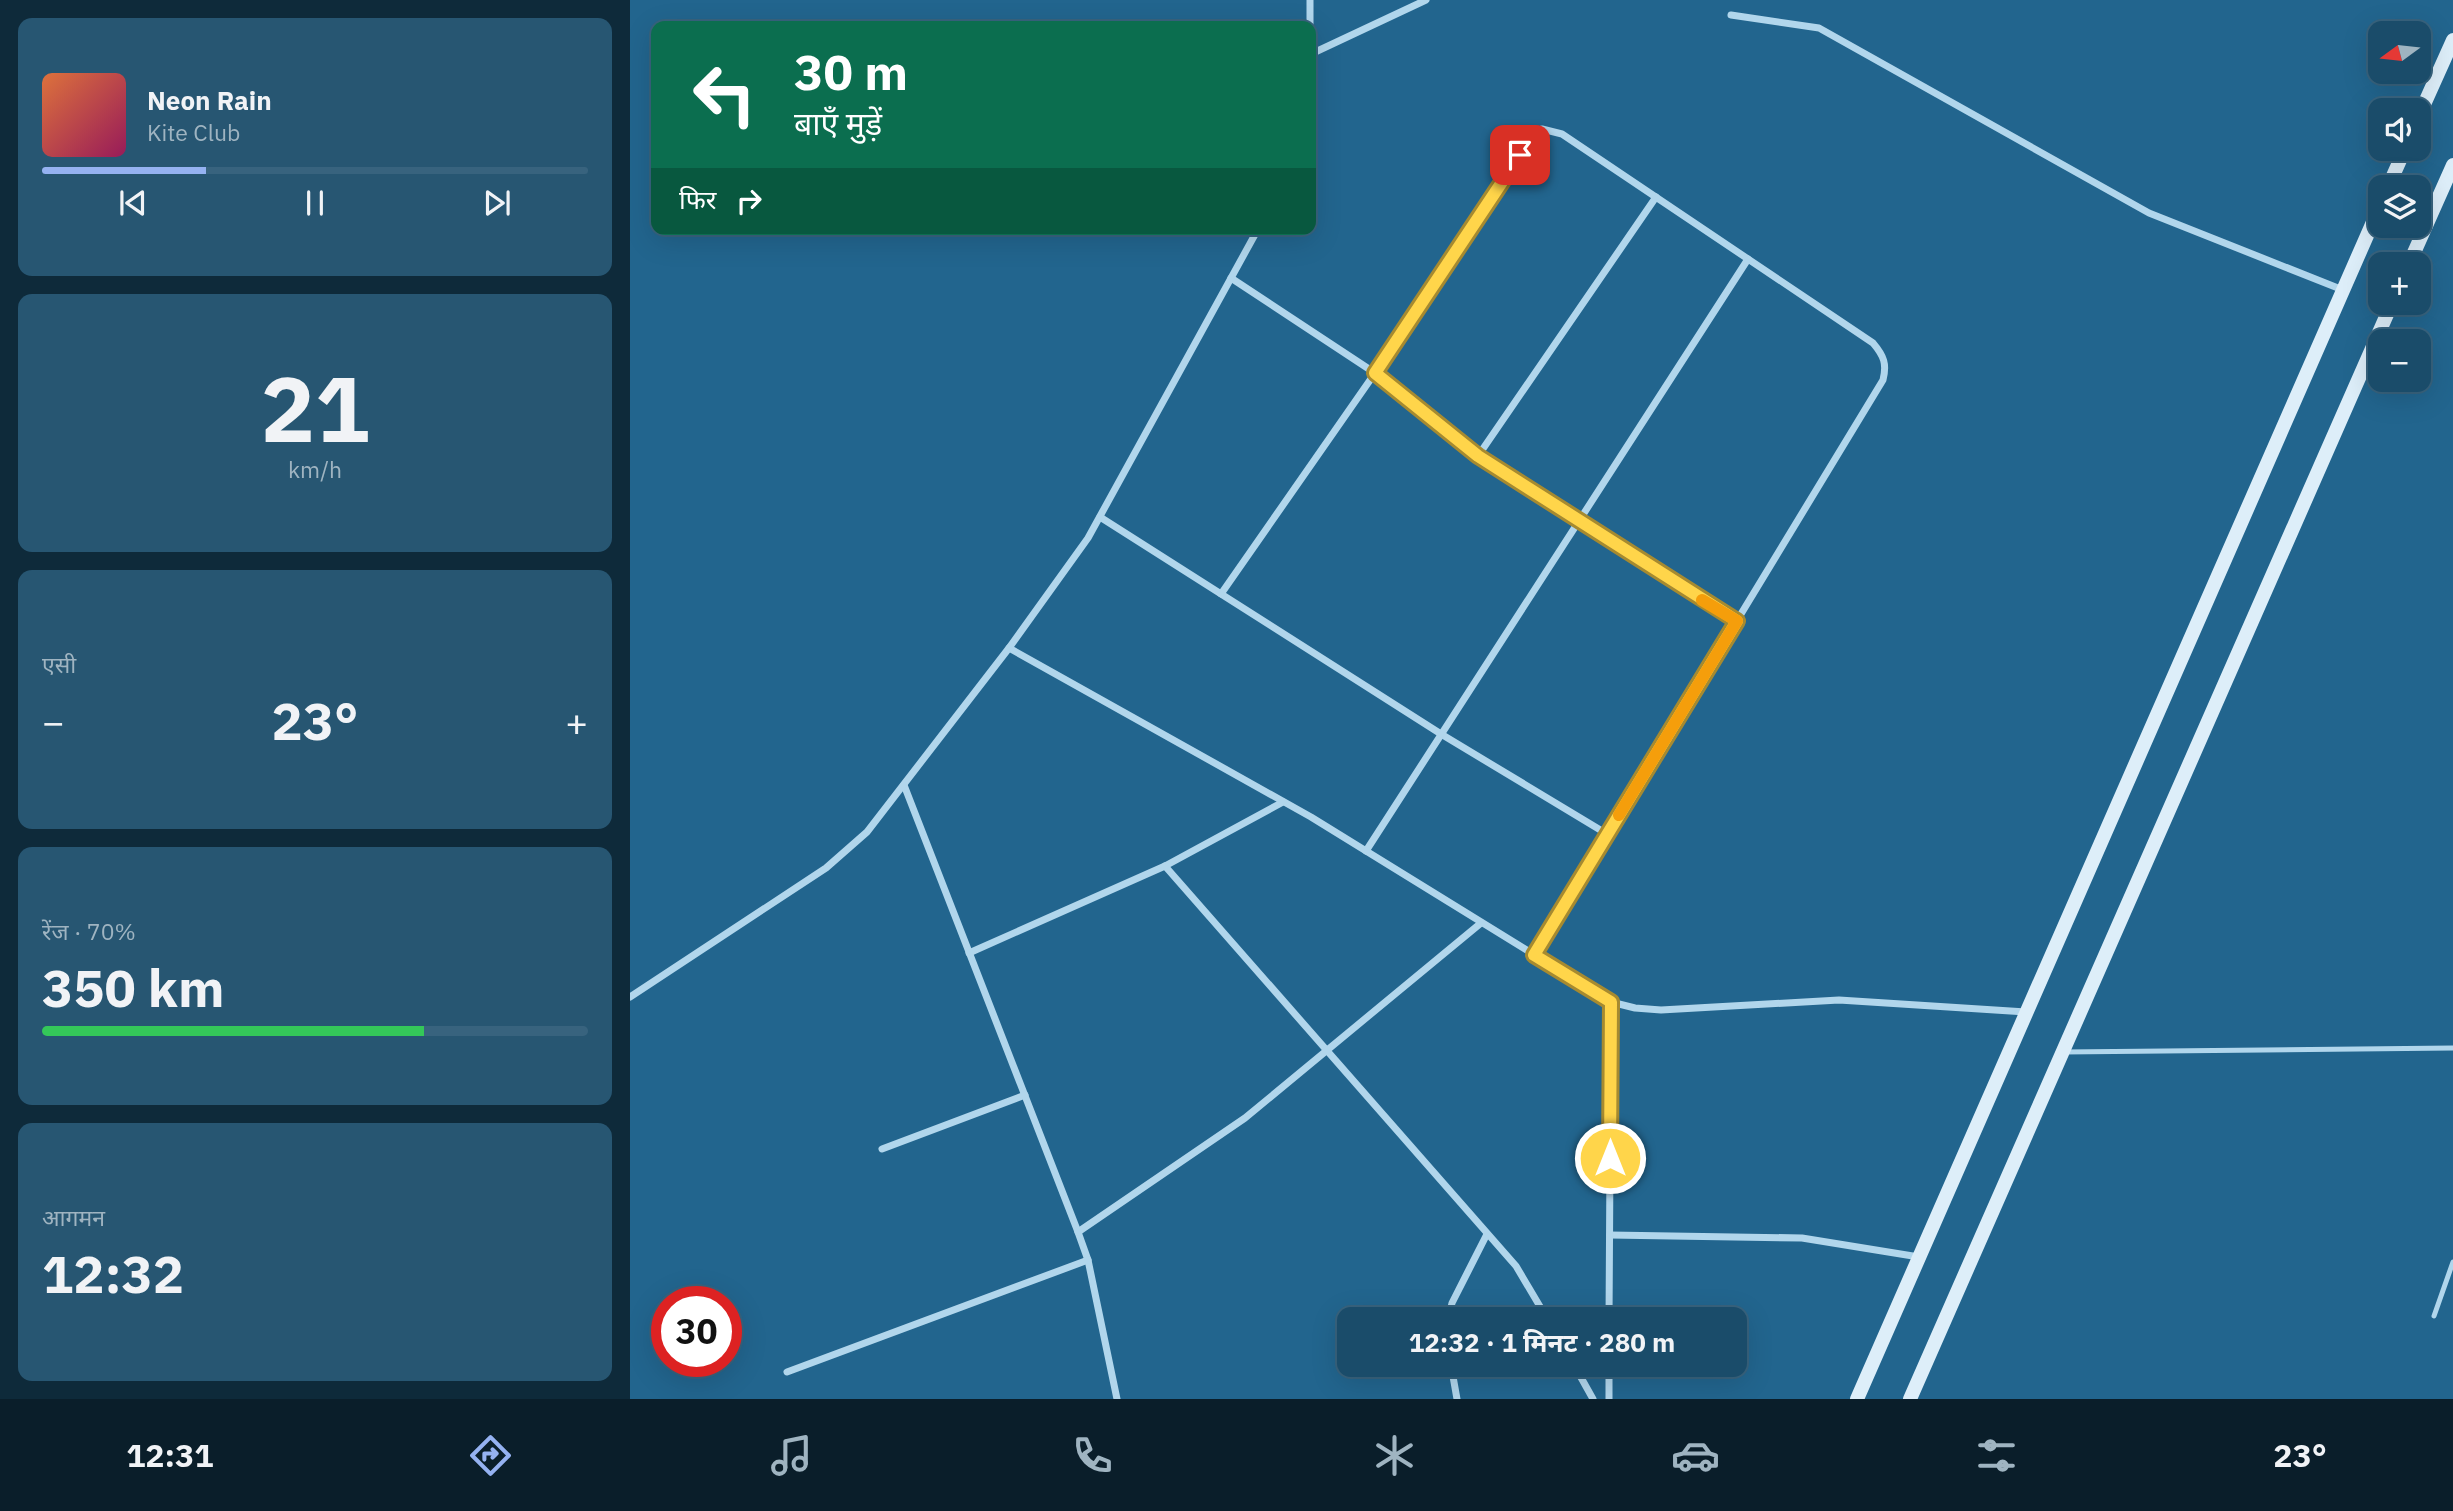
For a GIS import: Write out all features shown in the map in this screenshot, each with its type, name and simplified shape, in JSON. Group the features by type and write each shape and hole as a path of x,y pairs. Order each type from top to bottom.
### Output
{"main road":[{"path":"2427,98 2453,40"},
{"path":"2414,252 2453,165"},
{"path":"1857,1399 2368,233"},
{"path":"1910,1399 2387,315"}],"street":[{"path":"1310,0 1310,21"},
{"path":"1316,52 1426,0"},
{"path":"1731,15 1797,22 1842,38 2149,213 2343,290"},
{"path":"1221,594 1375,373 1534,133 1552,129 1562,134 1873,343 1883,354 1886,366 1883,380 1534,955"},
{"path":"1478,456 1656,197"},
{"path":"630,997 826,869 867,832 1066,572 1100,517 1255,235"},
{"path":"1366,851 1748,259"},
{"path":"1231,278 1375,373 1478,456 1737,621"},
{"path":"1100,517 1441,734 1607,834"},
{"path":"1009,648 1283,802 1611,1002 1635,1009 1661,1010 1839,1000 2026,1012"},
{"path":"904,785 1088,1260 1118,1399"},
{"path":"969,953 1165,866 1283,802"},
{"path":"1165,866 1488,1234 1528,1282 1541,1307"},
{"path":"1078,1232 1232,1128 1328,1052 1481,923"},
{"path":"1609,1307 1611,1002"},
{"path":"882,1149 1025,1095"},
{"path":"1451,1307 1488,1234"},
{"path":"1610,1235 1802,1238 1919,1257"},
{"path":"787,1372 1088,1260"},
{"path":"1453,1377 1457,1399"},
{"path":"1581,1377 1593,1399"},
{"path":"1609,1377 1609,1399"}],"lane":[{"path":"2064,1052 2453,1048"},
{"path":"2434,1316 2453,1262"}],"slow traffic":[{"path":"1619,815 1737,621 1702,600"}],"route":[{"path":"1520,155 1375,373 1478,456 1737,621 1534,955 1611,1002 1610,1158"}]}
